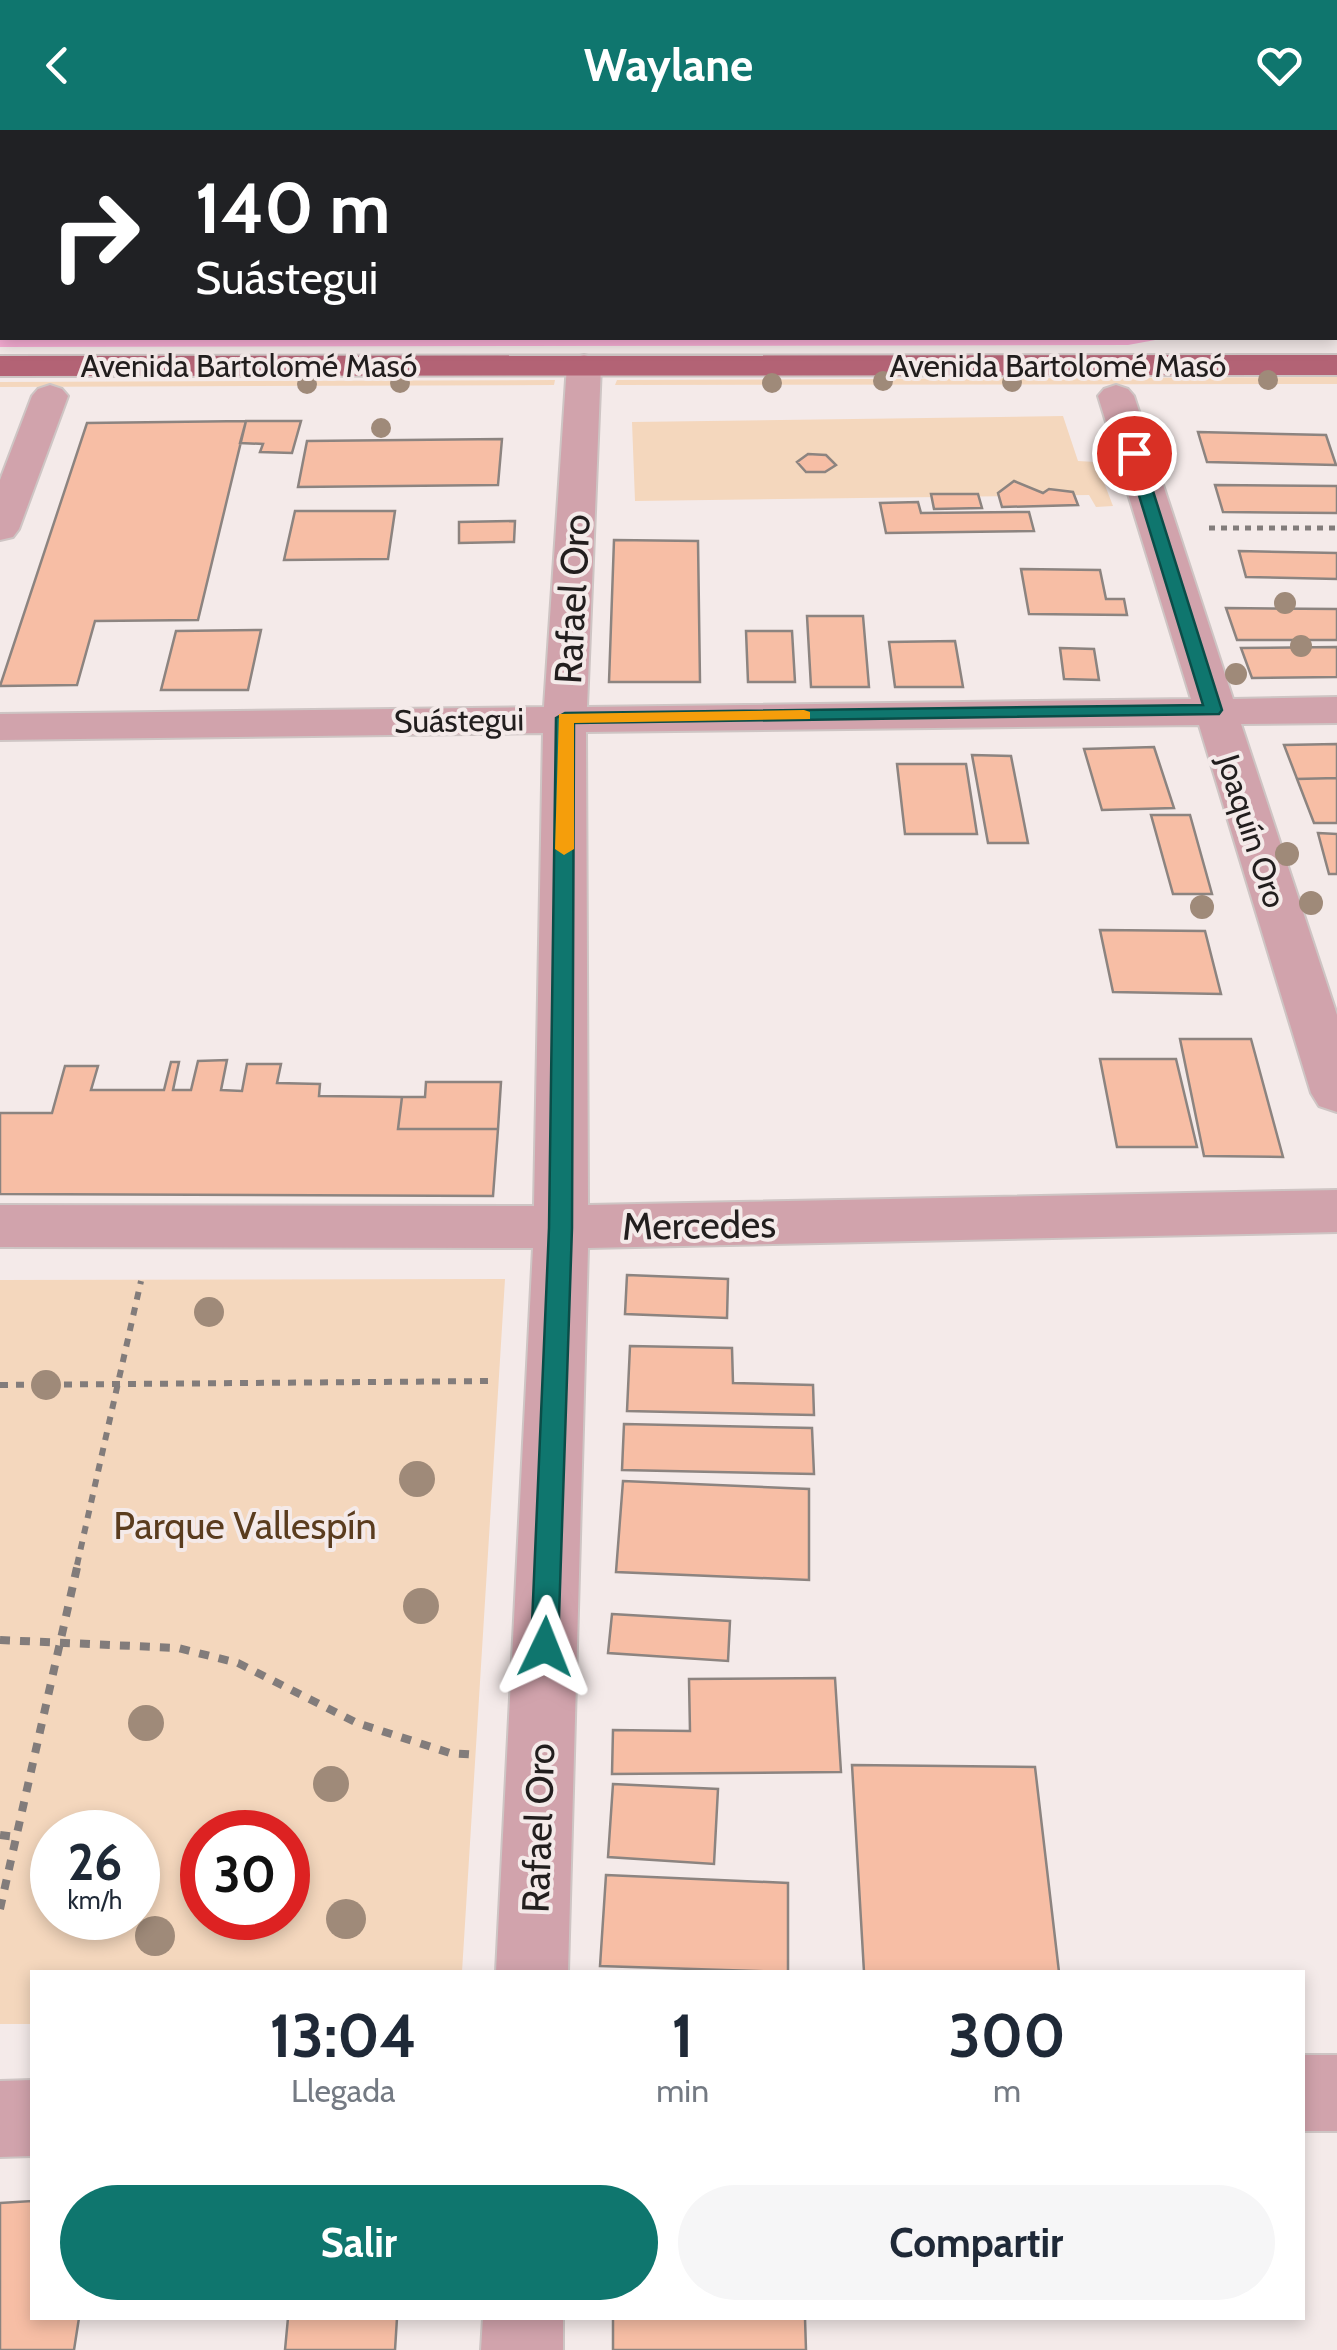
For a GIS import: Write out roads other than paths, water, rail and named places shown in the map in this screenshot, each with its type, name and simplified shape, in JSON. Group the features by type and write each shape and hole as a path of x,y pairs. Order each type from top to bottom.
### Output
{"main road":[{"name":"Avenida Bartolomé Masó","path":"0,366 1116,396 1337,396"},
{"name":"Avenida Bartolomé Masó","path":"0,396 1337,366"}],"street":[{"name":"Rafael Oro","path":"532,1970 561,1228 565,718 584,380"},
{"path":"0,528 50,396"},
{"name":"Joaquín Oro","path":"1116,396 1337,1093"},
{"name":"Suástegui","path":"0,727 1337,710"},
{"name":"Mercedes","path":"0,1226 561,1228 1337,1212"},
{"path":"1305,2093 1337,2092"},
{"path":"0,2118 30,2118"},
{"path":"522,2350 523,2320"}],"park label":[{"name":"Parque Vallespín","path":"245,1525"}]}
